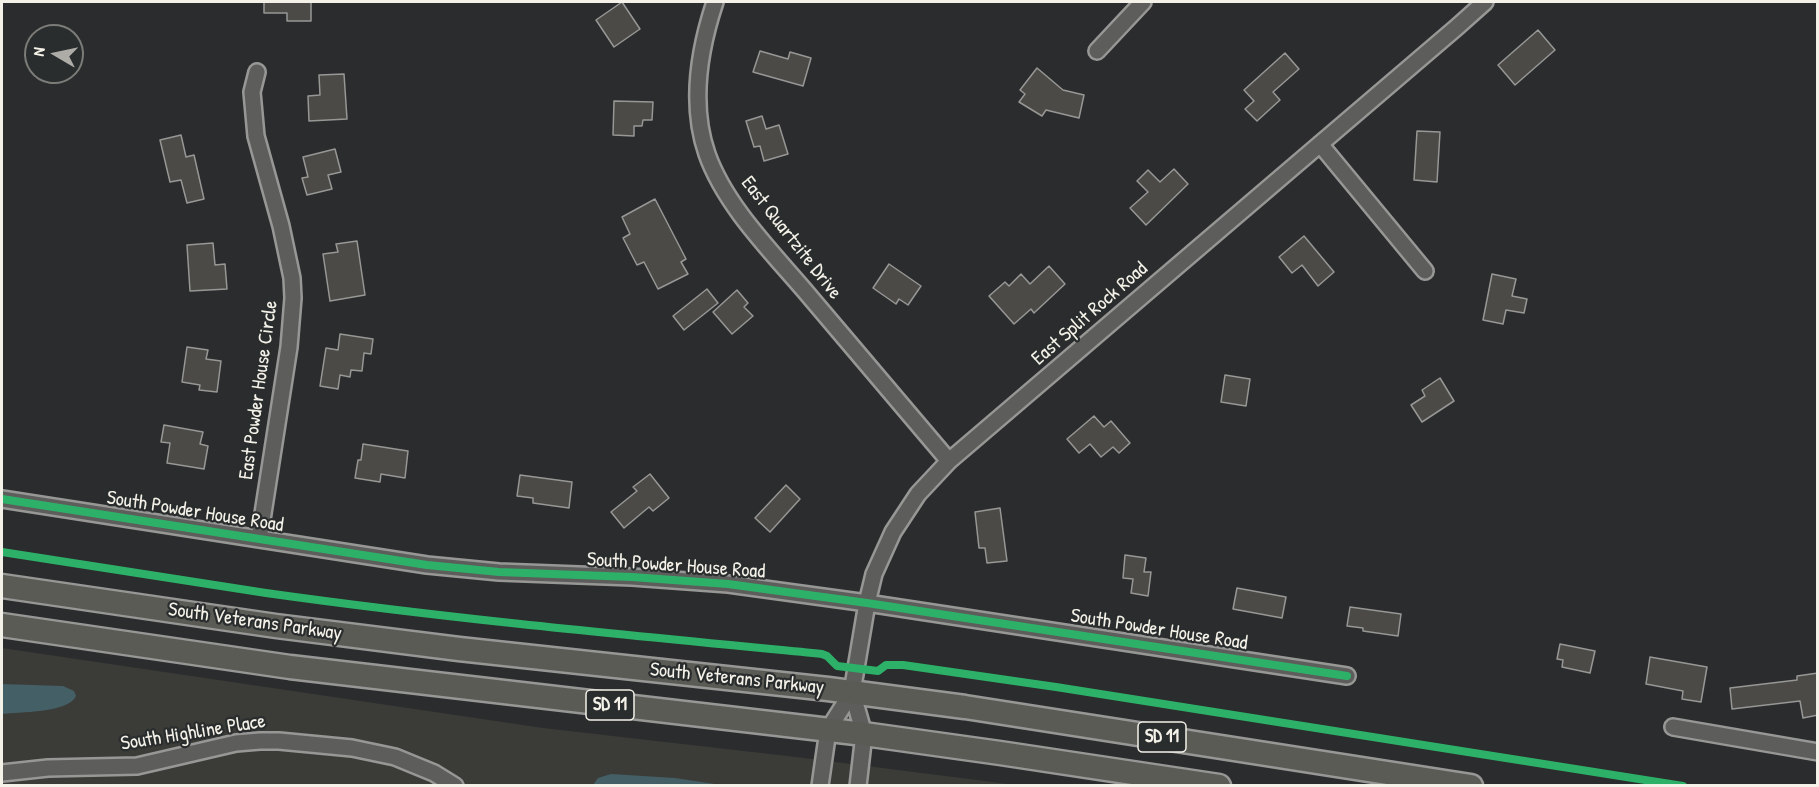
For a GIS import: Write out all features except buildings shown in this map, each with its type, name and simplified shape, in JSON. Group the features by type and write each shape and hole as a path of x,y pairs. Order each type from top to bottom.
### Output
{"highway":[{"name":"South Veterans Parkway","path":"2,586 244,622 852,692 1093,726 1471,786"},
{"name":"South Veterans Parkway","path":"2,626 301,669 864,734 1219,786"}],"street":[{"name":"East Quartzite Drive","path":"713,2 702,52 698,81 698,110 707,153 715,173 748,223 949,462"},
{"path":"1097,51 1143,2"},
{"name":"East Split Rock Road","path":"864,734 852,692 867,603 874,574 893,532 918,495 949,462 1485,2"},
{"name":"East Powder House Circle","path":"257,72 252,92 255,136 281,226 292,278 293,298 289,347 259,539"},
{"path":"1320,144 1425,271"},
{"name":"South Powder House Road","path":"2,499 427,565 499,572 728,584 1347,676"},
{"path":"820,786 828,730 852,692"},
{"path":"1673,727 1818,752"},
{"path":"858,786 864,734"},
{"name":"South Highline Place","path":"2,773 48,768 137,766 236,743 279,741 352,748 395,757 434,773 455,786"}],"shaded area":[{"path":"2,648 543,728 1016,785 2,786"}],"water":[{"path":"2,684 63,686 74,691 76,696 71,702 54,709 2,714"},
{"path":"611,774 675,778 721,785 593,785 598,778"}],"cycle path":[{"path":"2,499 427,565 499,572 632,577 728,584 1347,676"},
{"path":"2,552 233,588 405,611 822,654 837,666 878,671 886,665 903,665 1683,786"}]}
